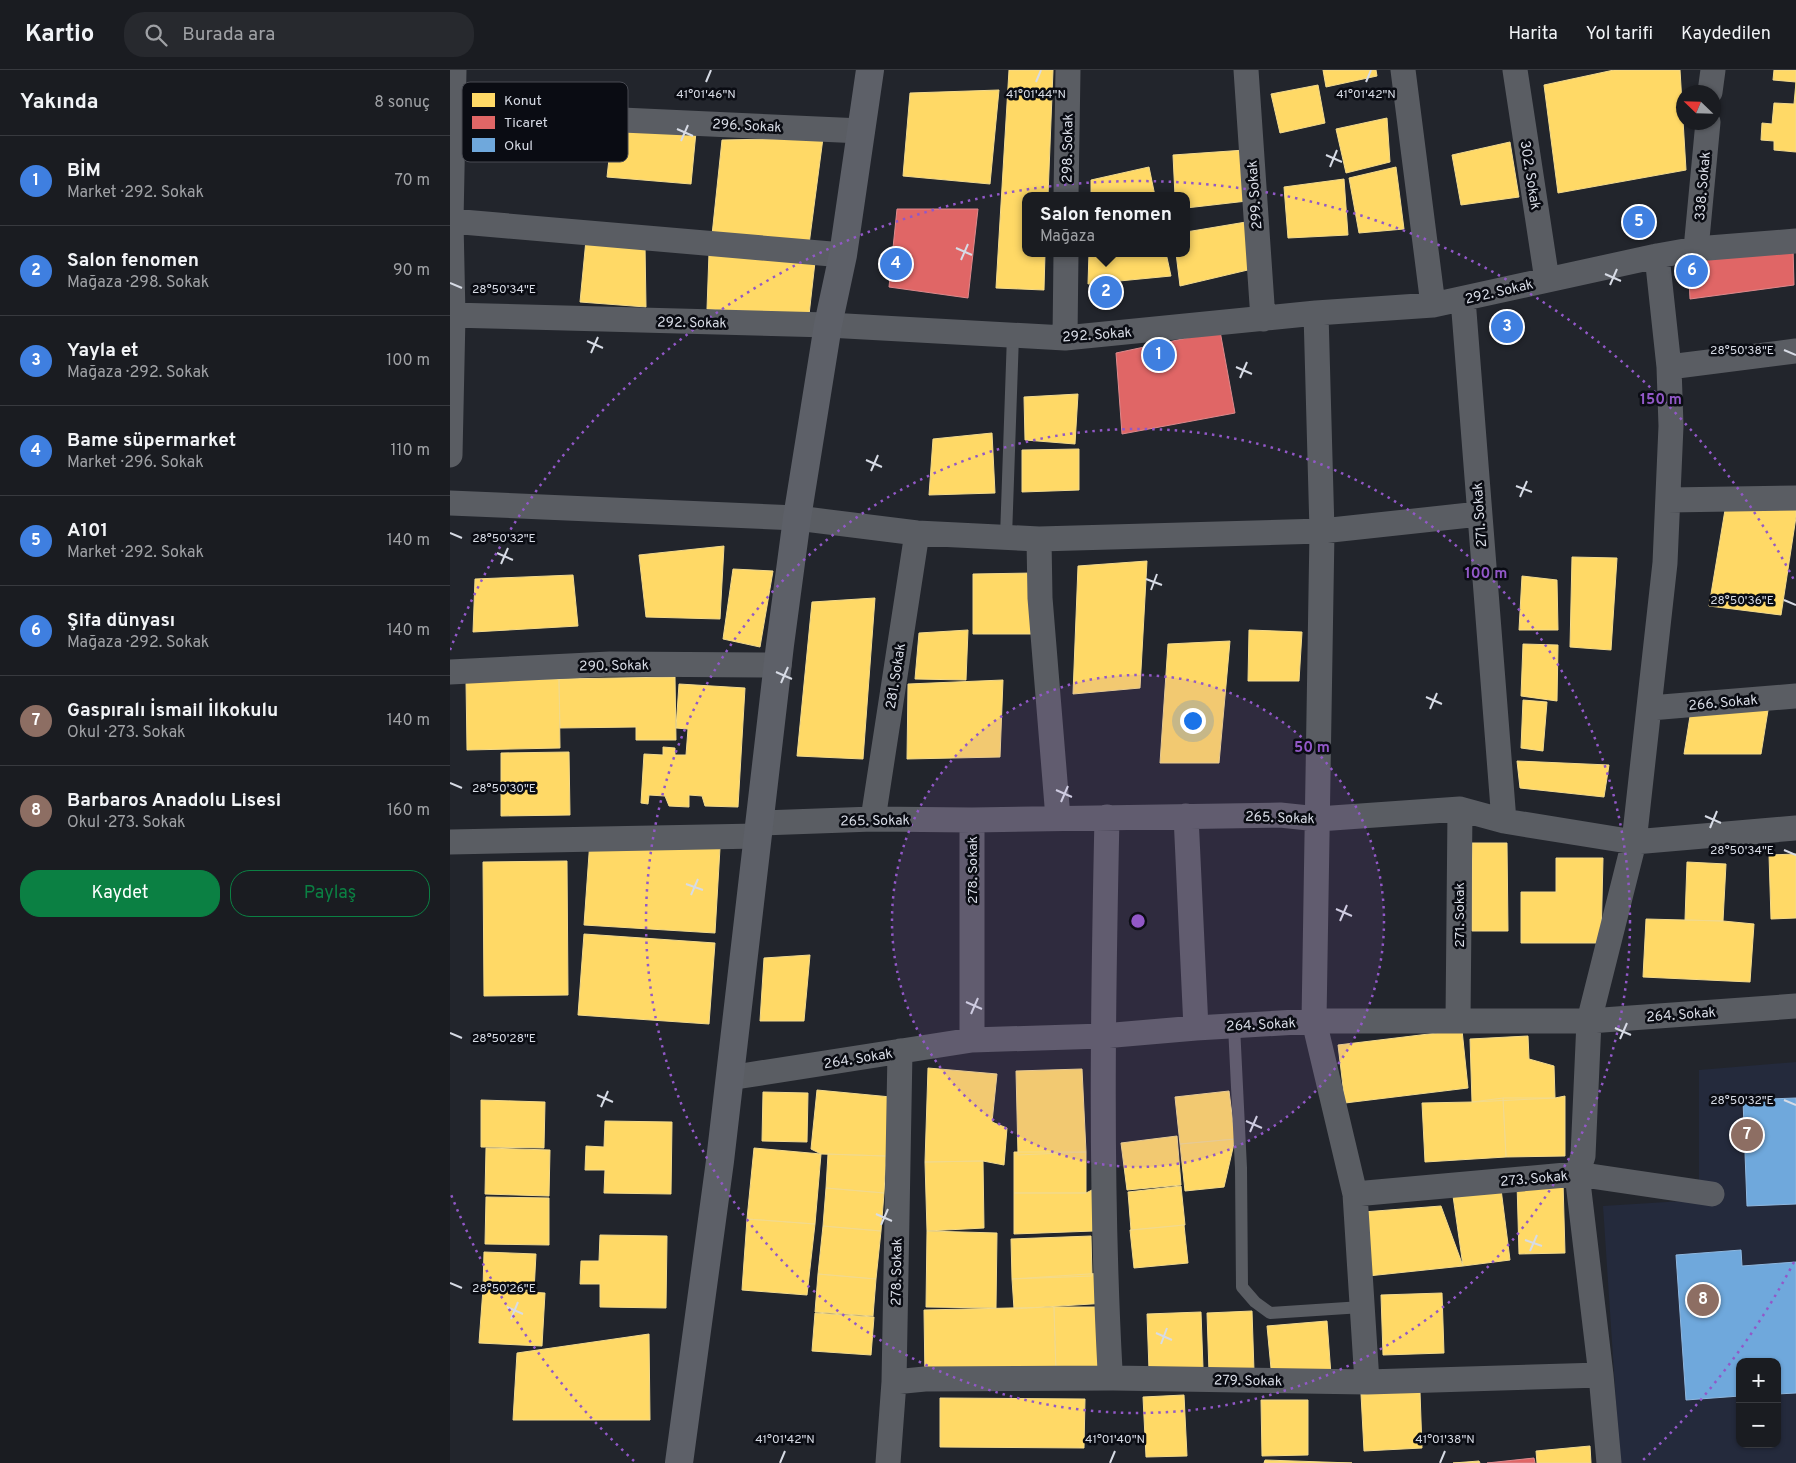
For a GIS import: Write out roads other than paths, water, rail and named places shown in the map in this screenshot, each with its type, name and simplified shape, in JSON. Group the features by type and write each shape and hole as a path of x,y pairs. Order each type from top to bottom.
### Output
{"street":[{"path":"450,455 452,112 454,70"},
{"path":"679,1463 729,1078 797,518 828,325 843,255 870,70"},
{"name":"298. Sokak","path":"1066,192 1068,70"},
{"name":"299. Sokak","path":"1246,70 1263,320"},
{"path":"1403,70 1433,306"},
{"name":"302. Sokak","path":"1515,70 1547,280"},
{"path":"1711,85 1712,70"},
{"name":"296. Sokak","path":"628,120 862,131"},
{"name":"338. Sokak","path":"1696,249 1707,130"},
{"path":"451,221 843,255"},
{"name":"292. Sokak","path":"452,316 828,325 1065,338 1316,314 1433,306 1696,249 1796,242"},
{"path":"1609,1463 1601,1375 1577,1174 1583,1156 1589,1021 1634,842 1665,563 1671,426 1669,367 1657,256"},
{"path":"1065,338 1066,257"},
{"name":"271. Sokak","path":"1463,299 1504,821"},
{"path":"1316,314 1322,531 1314,1021 1355,1194 1367,1382"},
{"path":"1669,367 1796,351"},
{"path":"1668,500 1796,498"},
{"path":"450,503 797,518 917,533 1039,539 1322,531 1479,514"},
{"name":"281. Sokak","path":"872,819 917,533"},
{"path":"1039,539 1040,598 1058,818"},
{"name":"290. Sokak","path":"450,672 610,664 778,665"},
{"name":"266. Sokak","path":"1650,708 1796,696"},
{"name":"271. Sokak","path":"1458,1021 1460,810"},
{"name":"265. Sokak","path":"450,842 759,830 872,819 972,820 1280,815 1318,819 1460,810 1504,821 1634,842 1796,828"},
{"path":"1796,814 1796,828"},
{"path":"1186,816 1196,1028"},
{"path":"1107,817 1103,1036 1106,1303 1110,1370 1113,1378"},
{"name":"278. Sokak","path":"972,820 972,1040"},
{"name":"264. Sokak","path":"729,1078 972,1040 1103,1036 1314,1021 1589,1021 1796,1006"},
{"name":"278. Sokak","path":"888,1463 894,1382 900,1051"},
{"name":"273. Sokak","path":"1355,1194 1577,1174 1712,1194"},
{"name":"279. Sokak","path":"894,1382 925,1379 1113,1378 1367,1382 1601,1375"}],"lane":[{"path":"1006,538 1013,335"},
{"path":"1234,1026 1241,1168 1242,1288 1255,1302 1270,1313 1362,1307"}],"place":[{"name":"A101","path":"1639,222"},
{"name":"Bame süpermarket","path":"896,264"},
{"name":"Şifa dünyası","path":"1692,271"},
{"name":"Salon fenomen","path":"1106,292"},
{"name":"Yayla et","path":"1507,327"},
{"name":"BİM","path":"1159,355"},
{"name":"Gaspıralı İsmail İlkokulu","path":"1747,1135"},
{"name":"Barbaros Anadolu Lisesi","path":"1703,1300"}]}
